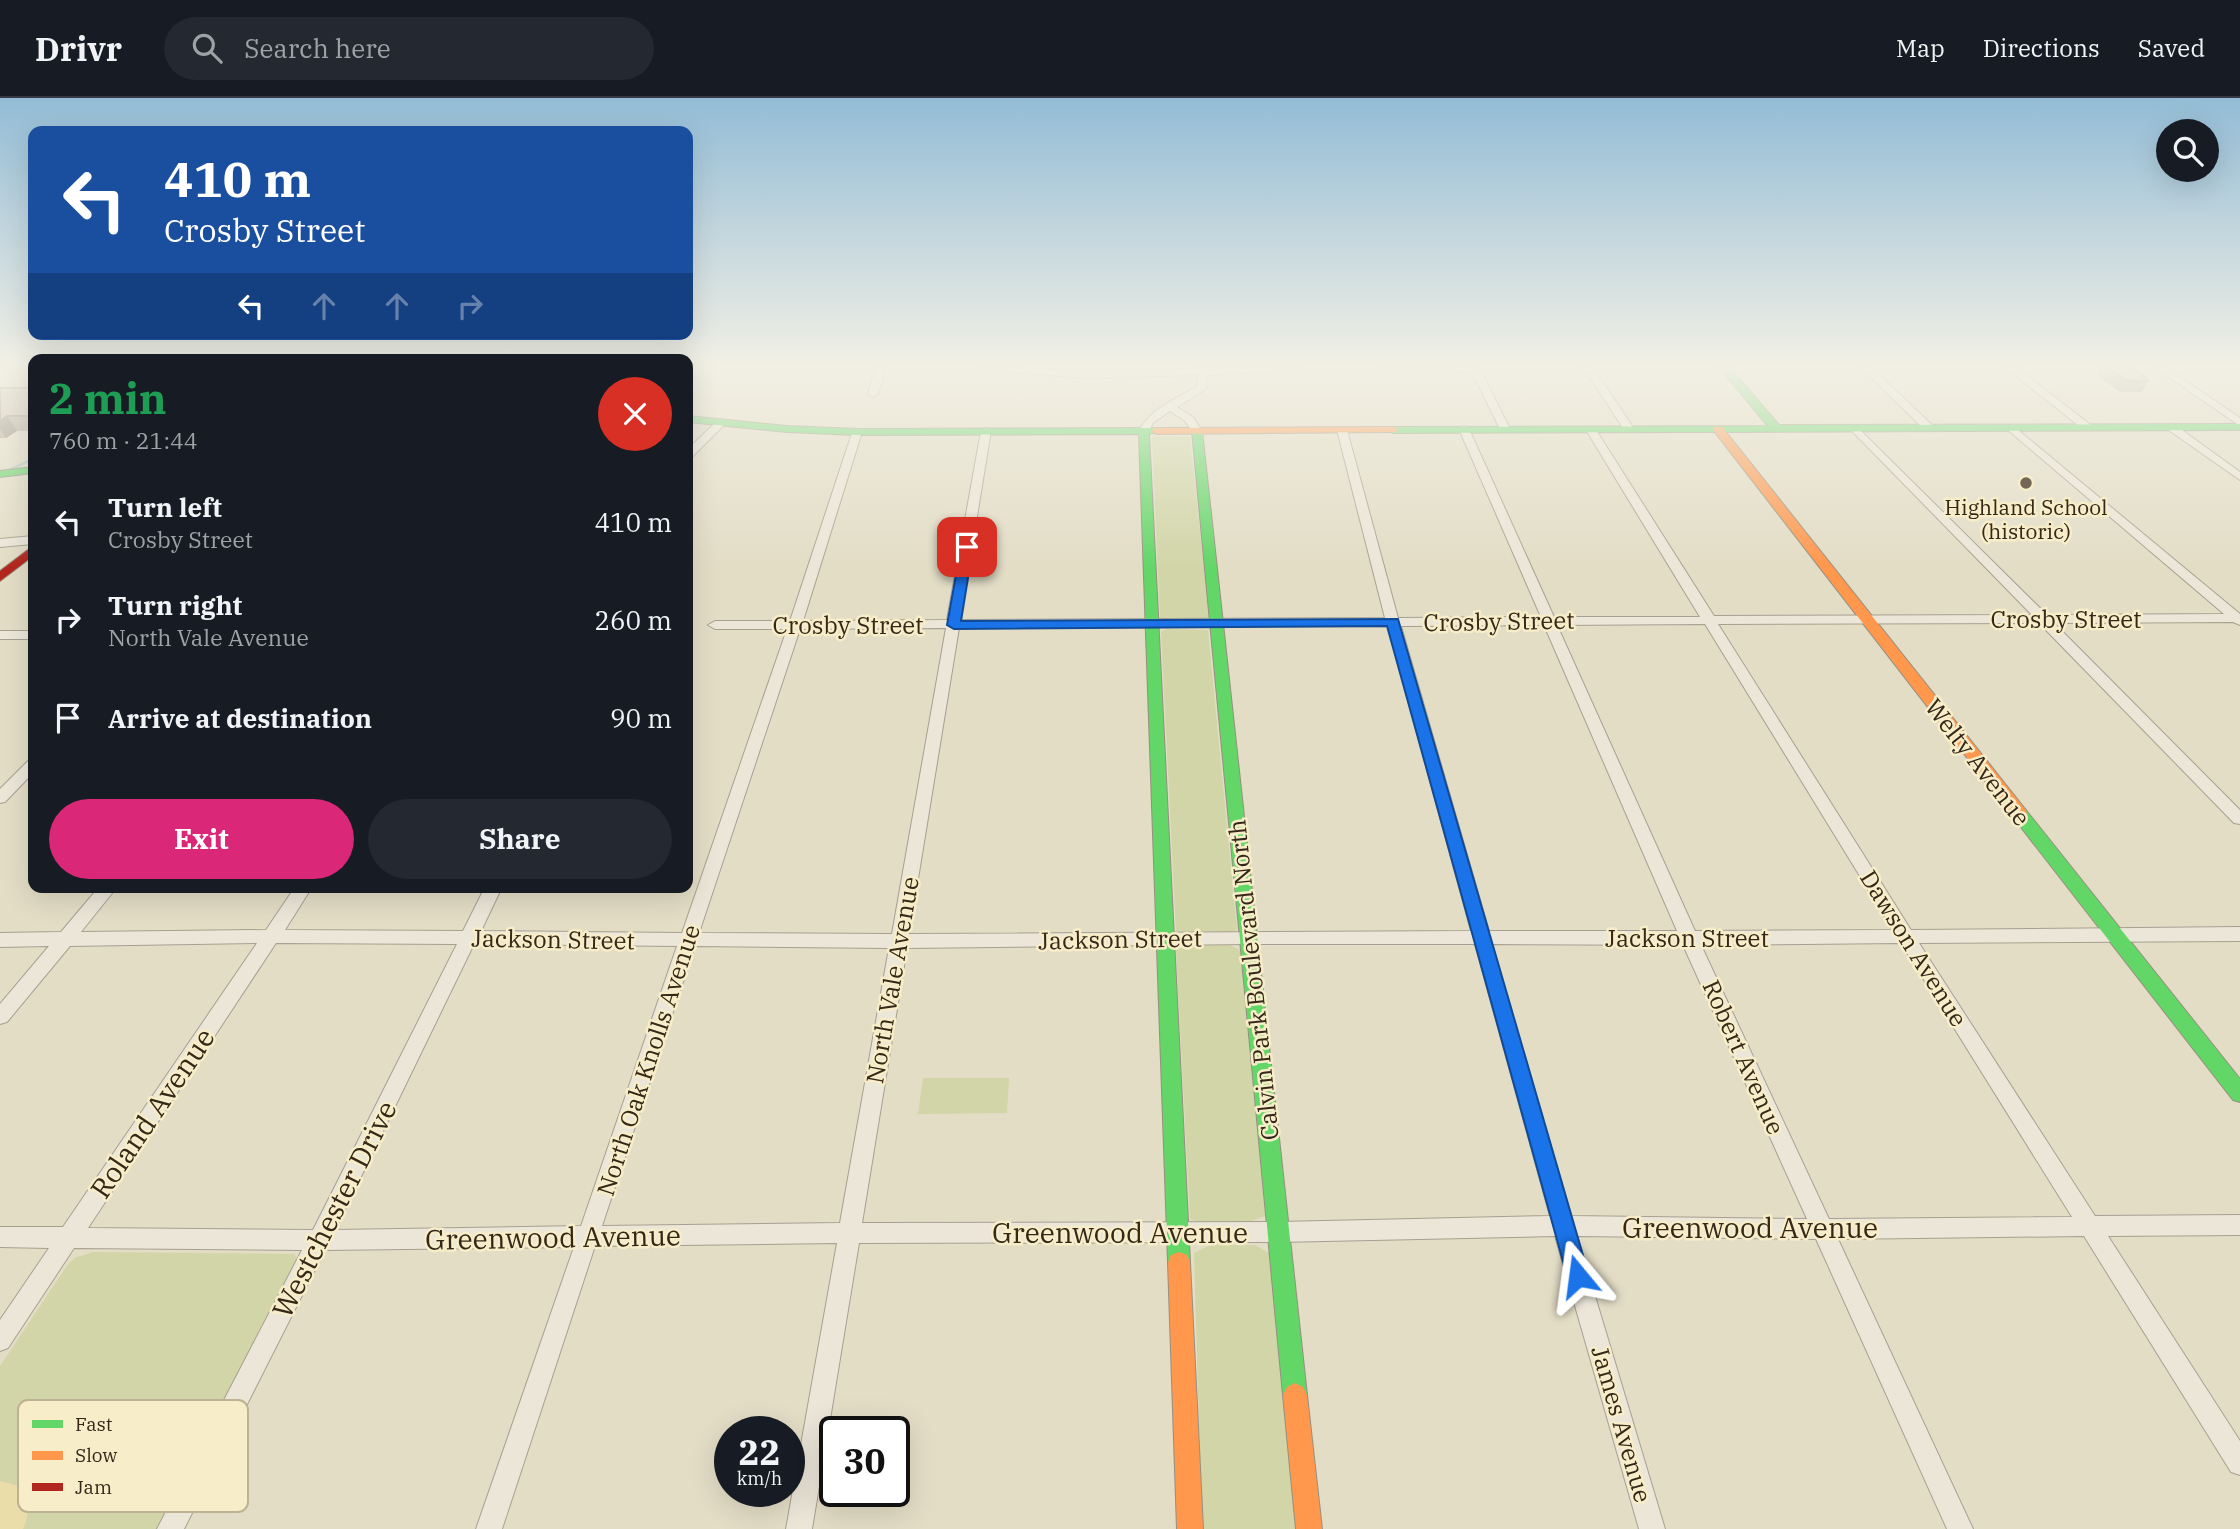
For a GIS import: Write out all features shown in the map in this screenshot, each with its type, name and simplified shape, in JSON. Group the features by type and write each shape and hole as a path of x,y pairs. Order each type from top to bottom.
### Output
{"street":[{"path":"693,450 710,434"},
{"name":"North Oak Knolls Avenue","path":"489,1529 795,624 856,434"},
{"name":"North Vale Avenue","path":"799,1529 986,434"},
{"path":"1144,434 1190,1529"},
{"name":"Calvin Park Boulevard North","path":"1197,434 1309,1529"},
{"name":"James Avenue","path":"1343,434 1393,622 1563,1226 1652,1529"},
{"name":"Robert Avenue","path":"1466,434 1689,938 1960,1529"},
{"name":"Dawson Avenue","path":"1593,434 1906,937 2240,1463"},
{"name":"Welty Avenue","path":"1722,434 2240,1094"},
{"path":"1861,434 2240,819"},
{"path":"2019,434 2239,619"},
{"path":"2180,434 2240,477"},
{"path":"0,471 28,469"},
{"path":"0,542 28,542"},
{"path":"0,565 28,545"},
{"path":"0,577 28,546"},
{"name":"Crosby Street","path":"715,625 2239,619"},
{"path":"0,635 28,635"},
{"path":"0,798 28,769"},
{"path":"0,1017 103,893"},
{"name":"Roland Avenue","path":"0,1340 300,893"},
{"name":"Westchester Drive","path":"237,1400 491,893"},
{"name":"Jackson Street","path":"0,940 272,936 898,941 1248,937 1689,938 2240,934"},
{"name":"Greenwood Avenue","path":"0,1237 319,1240 850,1233 1278,1232 1563,1226 1821,1229 2090,1224 2240,1225"},
{"name":"Westchester Drive","path":"170,1529 179,1512"}],"green space":[{"path":"1152,437 1190,437 1209,617 1205,619 1160,619"},
{"path":"1208,630 1237,930 1232,932 1176,931 1161,631"},
{"path":"1230,945 1240,950 1265,1216 1249,1222 1197,1222 1190,1219 1176,950 1186,946"},
{"path":"923,1078 1009,1078 1007,1113 918,1114"},
{"path":"1210,1245 1255,1245 1269,1253 1300,1529 1202,1529 1194,1253"},
{"path":"93,1252 294,1254 297,1259 296,1268 228,1400 18,1400 18,1512 171,1512 162,1529 0,1529 0,1366 74,1258"}],"sand":[{"path":"0,1481 18,1486 18,1512 28,1512 23,1529 0,1529"}],"waterway":[{"path":"0,474 28,461"}],"traffic: fast":[{"path":"1144,434 1179,1262"},
{"path":"1197,434 1295,1395"},
{"path":"0,474 28,471"},
{"path":"2019,813 2240,1094"}],"traffic: slow":[{"path":"1722,434 2019,813"},
{"path":"1179,1262 1190,1529"},
{"path":"1295,1395 1309,1529"}],"traffic: jam":[{"path":"0,577 28,554"}],"place":[{"name":"Highland School (historic)","path":"2026,483"}],"route":[{"path":"967,547 954,625 1393,622 1578,1276"}]}
